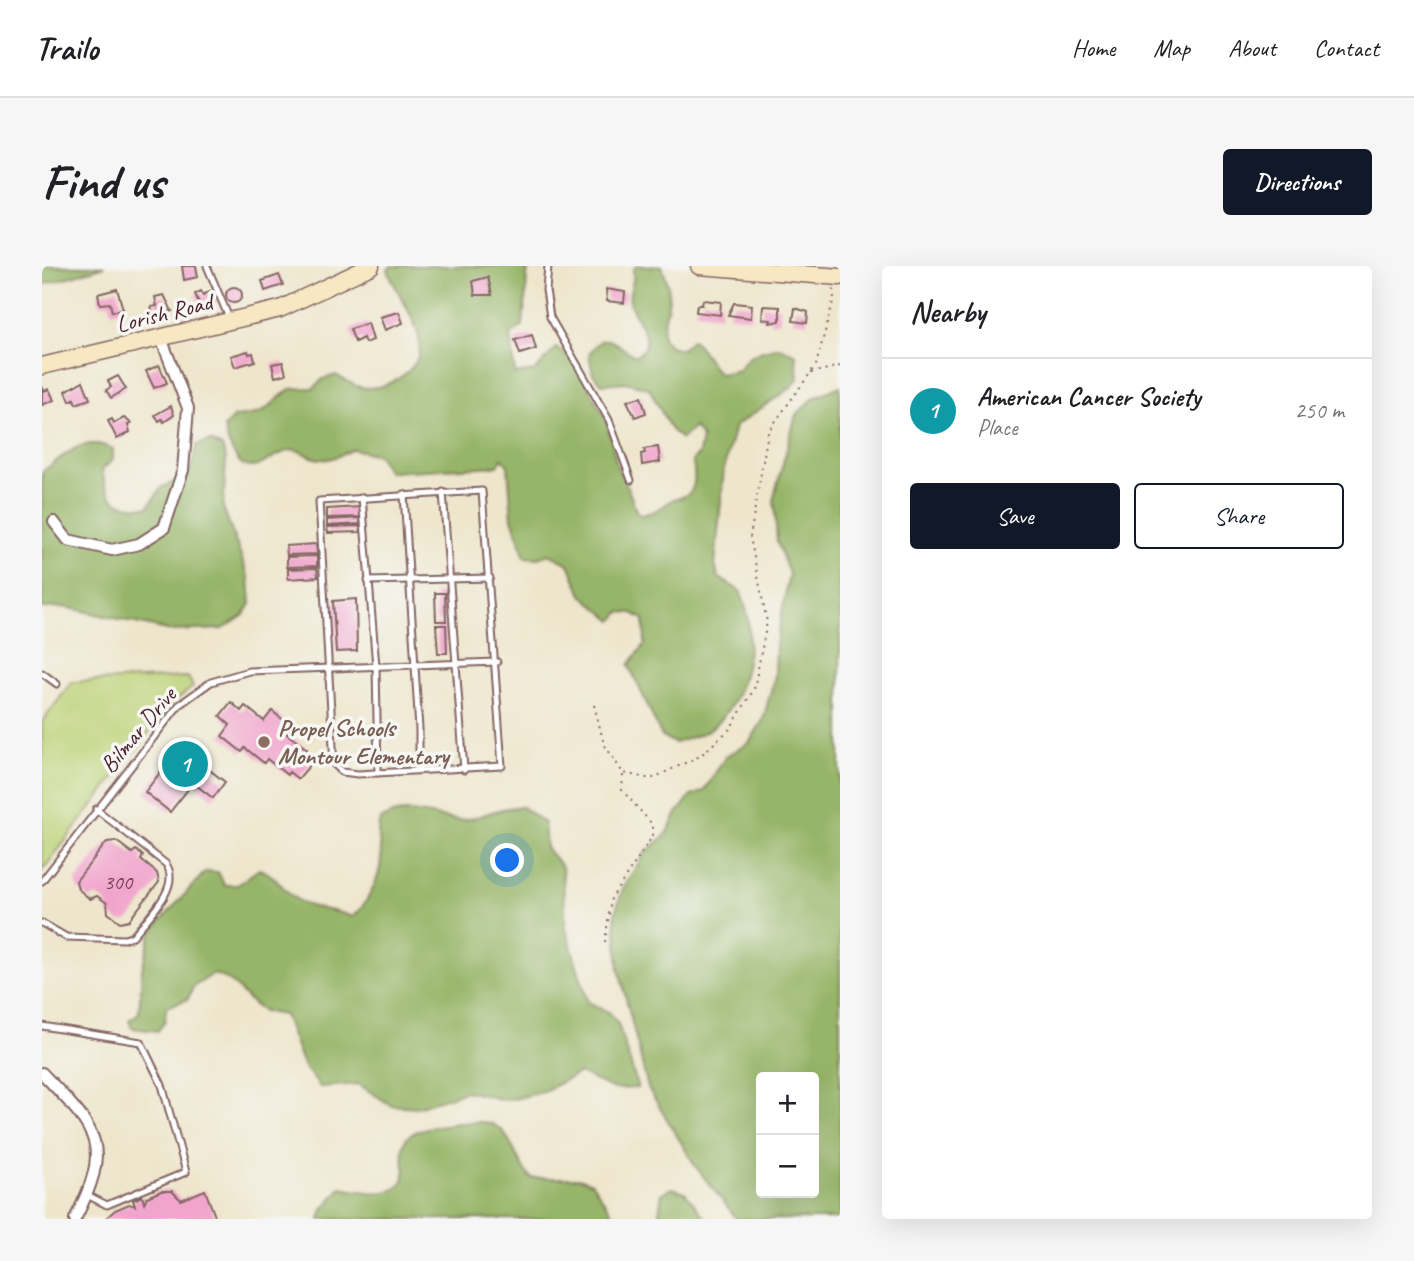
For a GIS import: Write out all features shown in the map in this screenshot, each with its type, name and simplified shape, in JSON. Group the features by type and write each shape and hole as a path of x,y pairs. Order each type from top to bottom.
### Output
{"street":[{"name":"Lorish Road","path":"42,366 280,309 371,266"},
{"path":"699,266 836,277"},
{"path":"54,522 68,540 112,550 139,544 164,527 183,470 188,408 161,338"},
{"path":"42,1073 90,1128 97,1157 96,1172 75,1219"}],"lane":[{"path":"207,266 231,321"},
{"path":"548,266 546,290 550,317 609,420 631,480"},
{"path":"482,491 504,762 497,768 341,772 334,764 318,504 321,500 443,492 482,491"},
{"path":"443,492 464,770"},
{"path":"404,494 419,771"},
{"path":"362,497 376,666 378,773"},
{"path":"368,581 491,578"},
{"name":"Bilmar Drive","path":"42,881 149,740 193,692 232,674 302,668 497,662"},
{"path":"42,673 57,684"},
{"path":"42,923 66,937 125,939 133,936 170,887 171,870 166,864 96,809"},
{"path":"42,1026 141,1042 162,1085 186,1172 107,1205 87,1195"}],"path":[{"path":"623,773 652,779 700,756 730,729 754,689 767,622 750,537 768,432 816,365 834,298 836,277"},
{"path":"810,374 840,366"},
{"path":"594,705 604,744 623,773 622,790 652,824 652,836 611,899 604,943"}],"green space":[{"path":"42,266 105,266 42,285"},
{"path":"391,266 528,266 523,325 511,335 515,374 535,371 556,348 576,362 607,422 618,469 625,480 636,511 641,515 657,510 691,491 694,478 692,461 699,454 702,438 694,427 682,439 671,430 649,388 625,382 602,384 593,374 589,355 600,341 616,343 635,356 645,345 643,330 629,298 636,266 661,266 665,276 669,294 663,328 665,342 682,349 692,340 720,374 739,370 756,353 767,350 780,347 796,355 798,379 789,389 735,426 724,468 715,565 718,577 740,591 746,607 749,645 741,684 723,717 710,729 675,743 662,737 629,665 645,644 644,619 633,613 620,612 613,621 582,595 569,564 549,554 538,558 525,557 512,518 508,466 502,458 498,466 388,472 378,455 353,449 326,459 314,458 299,451 286,451 249,467 236,457 228,443 224,427 234,417 261,412 290,389 314,388 323,379 336,375 349,383 375,388 408,372 417,359 420,345 411,316 388,270"},
{"path":"840,386 840,1219 737,1219 696,1167 648,1088 619,969 615,914 623,888 645,853 666,835 677,813 691,796 704,791 726,756 749,743 763,720 775,676 776,645 789,574 777,542 774,497 796,415 815,397"},
{"path":"210,441 222,447 226,459 223,507 249,579 251,604 244,615 223,629 171,631 66,607 42,608 42,472 75,448 102,445 113,449 113,459 102,470 111,496 121,504 148,507 162,487 189,476 197,445"},
{"path":"188,677 193,687 171,704 42,871 42,722 72,682"},
{"path":"522,807 544,823 546,848 562,867 566,929 588,1002 610,1013 618,1024 638,1088 614,1089 579,1073 544,1091 518,1098 505,1100 466,1091 417,1107 391,1105 358,1084 320,1087 303,1065 284,1015 270,1013 255,1006 228,980 213,974 193,987 188,999 166,1007 165,1021 158,1031 132,1028 129,1020 139,1013 142,969 152,931 205,872 218,872 224,885 237,885 259,869 272,876 303,903 352,917 367,899 376,882 381,858 378,830 380,820 390,815 410,812 466,820 504,809"},
{"path":"485,1122 499,1128 531,1178 579,1178 592,1183 616,1219 320,1219 323,1209 341,1188 372,1192 393,1190 400,1185 404,1177 403,1148 406,1139 416,1131 458,1123"},
{"path":"672,1188 685,1192 706,1219 658,1219 662,1193"}],"building":[{"path":"182,266 196,266 198,277 184,280"},
{"path":"279,275 283,285 265,291 262,281"},
{"path":"488,277 492,295 475,295 473,281"},
{"path":"231,287 237,287 242,295 240,301 231,303 226,298 226,292"},
{"path":"117,289 123,309 112,312 110,303 100,304 98,294"},
{"path":"606,289 625,292 624,303 607,301"},
{"path":"201,291 203,295 210,291 215,302 202,310 195,294"},
{"path":"164,295 172,311 160,314 161,319 155,320 151,307 157,306 155,297"},
{"path":"703,300 721,302 720,315 696,312 697,305 702,305"},
{"path":"734,303 752,305 751,318 728,315"},
{"path":"763,306 780,307 780,321 770,323 771,320 762,319"},
{"path":"795,308 808,312 807,323 793,321"},
{"path":"399,312 403,323 385,330 380,317"},
{"path":"368,323 373,340 365,343 363,338 355,342 350,329"},
{"path":"532,335 536,349 520,354 515,340"},
{"path":"248,351 249,354 253,353 255,361 235,367 231,356"},
{"path":"283,362 286,374 275,377 272,364"},
{"path":"159,365 167,383 154,388 146,371"},
{"path":"118,376 126,389 111,398 106,390 111,387 108,381"},
{"path":"83,381 90,399 76,404 74,399 70,401 66,391"},
{"path":"42,386 44,391 49,389 54,400 42,405"},
{"path":"641,397 646,413 635,417 627,401"},
{"path":"171,406 174,415 164,422 162,419 159,421 155,415"},
{"path":"124,418 131,423 128,425 130,432 117,439 108,421 112,419 114,423"},
{"path":"658,447 660,462 642,465 641,454 645,453 644,449"},
{"path":"360,507 360,517 327,518 327,509"},
{"path":"360,518 360,524 327,526 327,520"},
{"path":"360,526 361,532 328,533 327,527"},
{"path":"316,544 317,554 287,555 286,546"},
{"path":"317,556 317,566 287,567 287,557"},
{"path":"317,568 318,577 288,579 288,569"},
{"path":"435,593 445,593 446,621 436,621"},
{"path":"356,599 357,651 336,652 333,601"},
{"path":"436,625 446,625 447,653 438,653"},
{"name":"Propel Schools Montour Elementary","path":"231,702 241,711 245,706 264,721 272,711 287,723 284,727 290,731 287,734 307,749 301,757 310,765 298,779 289,772 287,775 267,759 264,763 245,748 242,752 222,736 230,725 220,716"},
{"path":"180,747 225,782 213,798 193,783 170,812 145,792"},
{"path":"116,841 132,853 136,850 143,856 141,860 157,873 159,882 129,920 120,922 108,913 107,903 97,896 90,899 78,889 76,881 107,842"},
{"path":"205,1190 216,1219 105,1219 115,1210 129,1204 135,1206 133,1200 142,1196 144,1203 147,1197 161,1191 172,1191 181,1200"}],"place":[{"name":"Propel Schools Montour Elementary","path":"264,742"},
{"name":"American Cancer Society","path":"185,764"}]}
